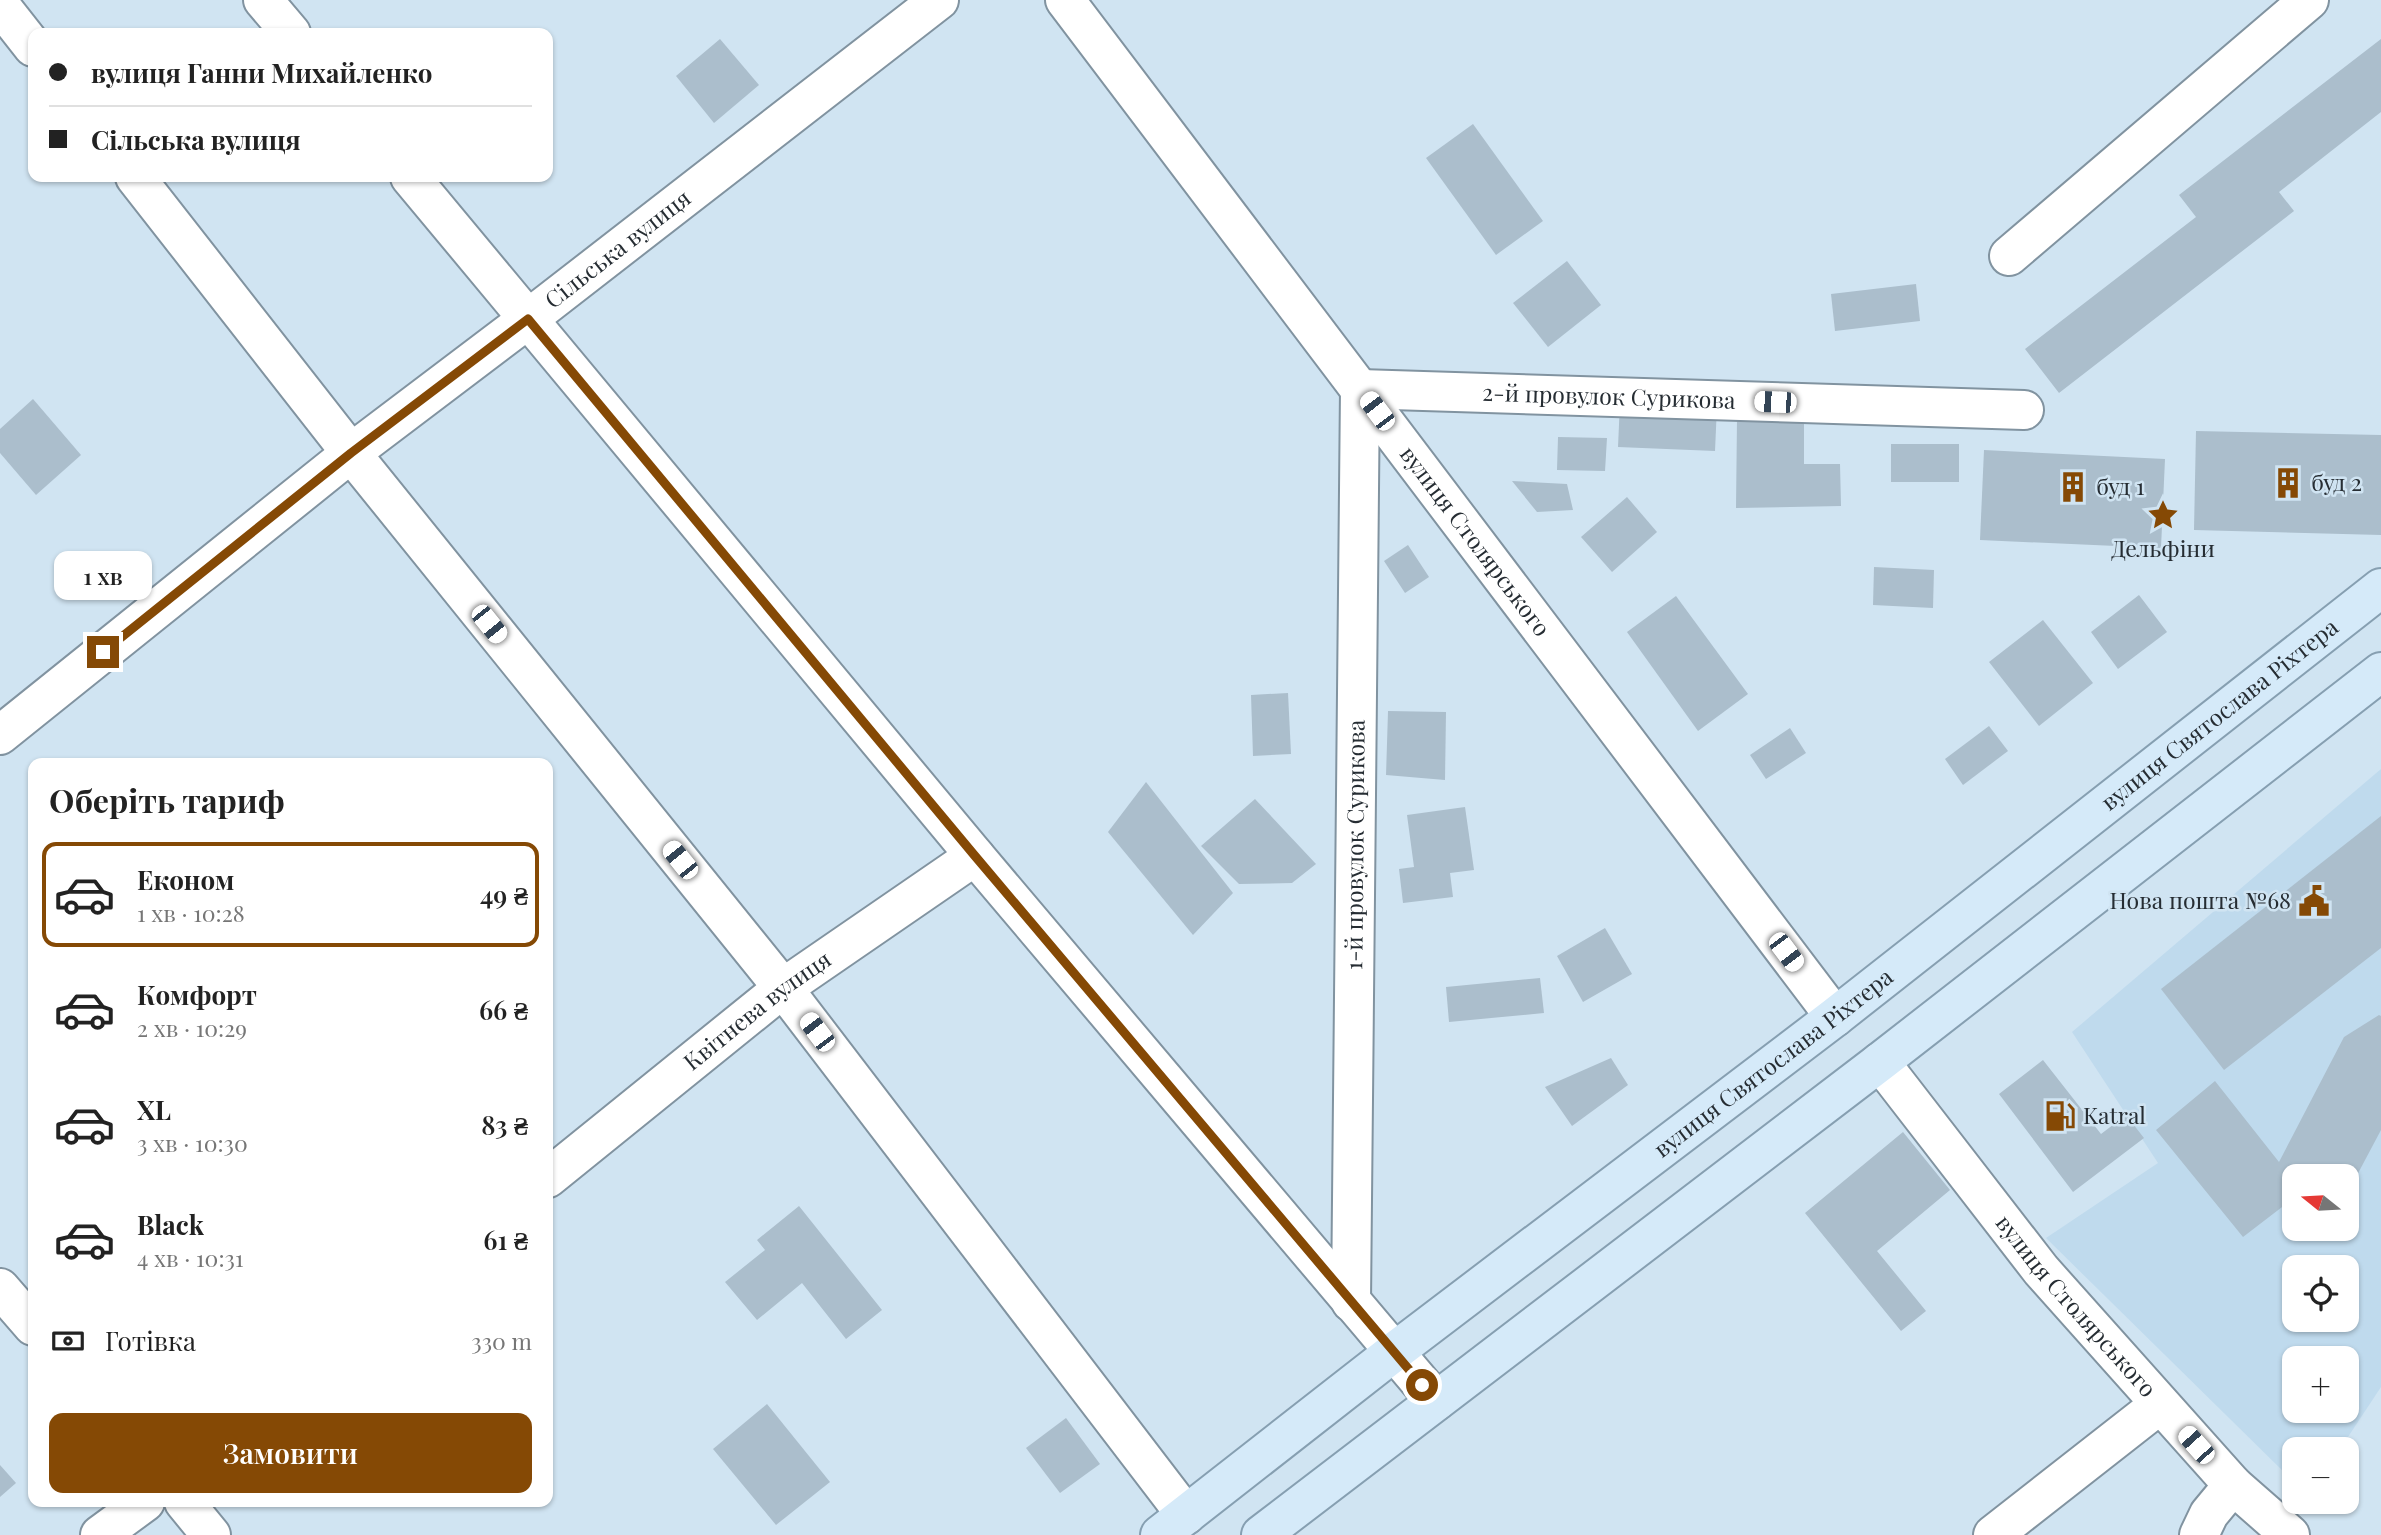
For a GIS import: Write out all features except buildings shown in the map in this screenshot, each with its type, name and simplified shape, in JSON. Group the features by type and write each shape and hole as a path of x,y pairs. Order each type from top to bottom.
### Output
{"main road":[{"name":"вулиця Святослава Ріхтера","path":"1173,1525 1394,1352 1835,1017 2381,588"},
{"path":"1261,1535 1880,1062 2381,672"}],"street":[{"path":"263,0 287,28"},
{"name":"Сільська вулиця","path":"0,735 351,453 939,0"},
{"name":"вулиця Столярського","path":"1065,0 1835,1017"},
{"path":"2009,256 2297,4"},
{"path":"0,5 28,41"},
{"path":"139,182 351,453 783,988 1173,1525"},
{"path":"414,182 975,856 1436,1401"},
{"name":"2-й провулок Сурикова","path":"1360,389 2024,410"},
{"name":"1-й провулок Сурикова","path":"1351,1302 1360,389"},
{"name":"Квітнева вулиця","path":"553,1174 783,988 975,856"},
{"name":"вулиця Столярського","path":"1880,1062 2040,1270 2233,1485 2290,1535"},
{"path":"0,1288 28,1320"},
{"path":"1993,1535 2159,1405"},
{"path":"2199,1535 2209,1514 2233,1485"},
{"path":"100,1535 138,1507"},
{"path":"188,1507 211,1535"}],"shaded area":[{"path":"2381,769 2381,1387 2359,1420 2359,1346 2282,1346 2282,1423 2357,1423 2348,1437 2282,1437 2282,1470 2046,1238 2158,1163 2072,1032"}],"place":[{"name":"буд 2","path":"2288,483"},
{"name":"буд 1","path":"2073,487"},
{"name":"Дельфіни","path":"2163,515"},
{"name":"Нова пошта №68","path":"2314,901"},
{"name":"Katral","path":"2060,1116"}],"route":[{"path":"103,652 351,453 528,319 975,856 1422,1385"}]}
